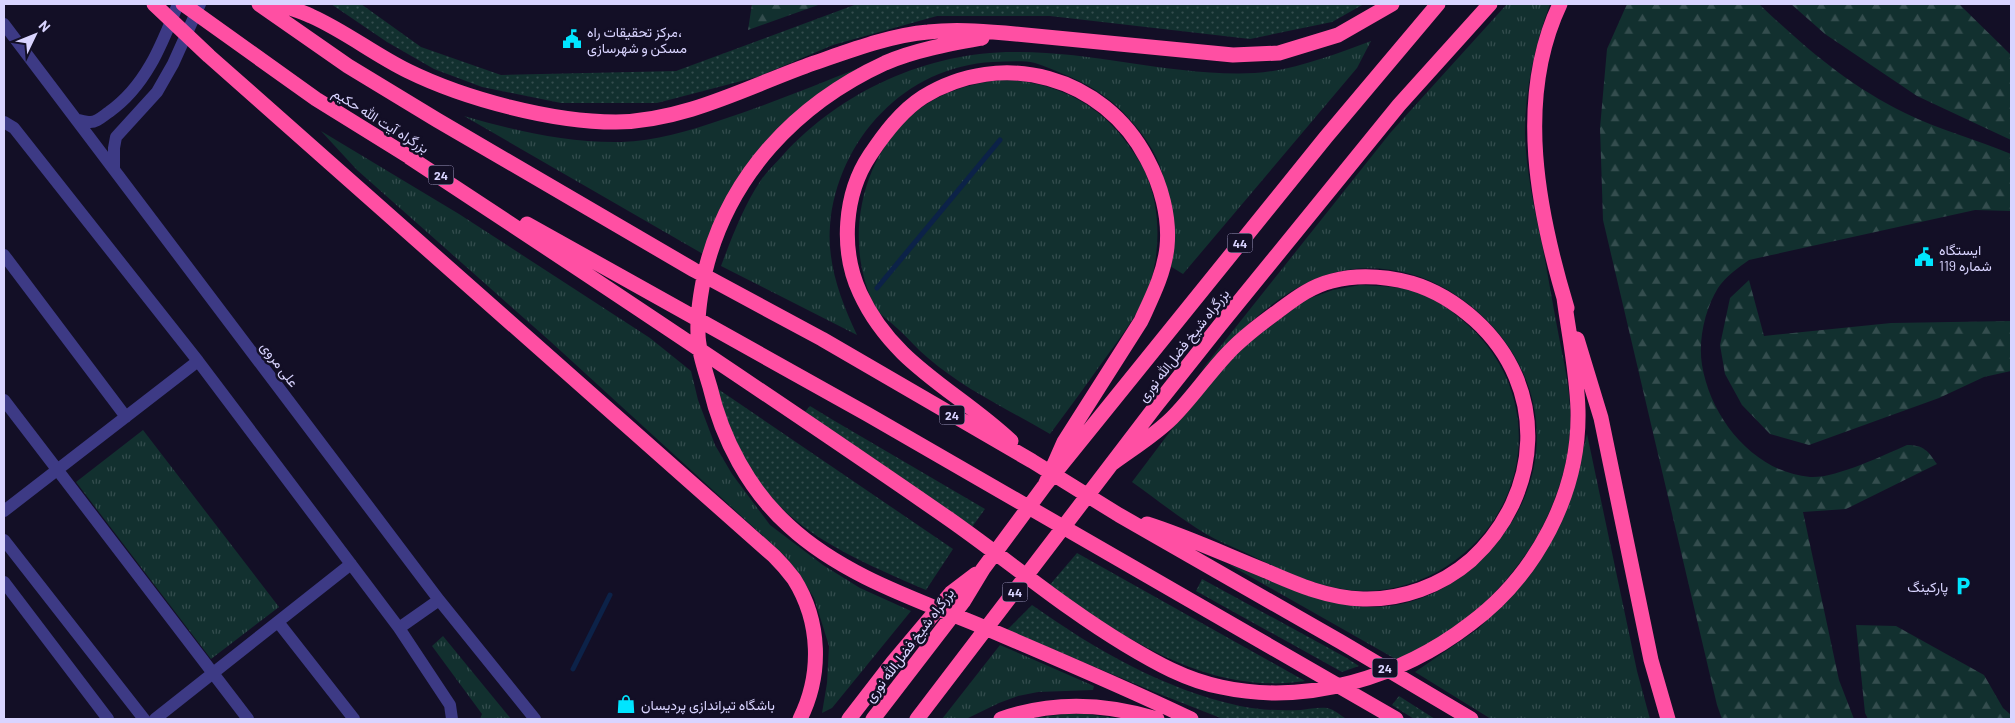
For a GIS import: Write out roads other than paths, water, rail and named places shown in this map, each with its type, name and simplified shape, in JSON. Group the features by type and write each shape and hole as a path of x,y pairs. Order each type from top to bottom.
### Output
{"highway":[{"name":"بزرگراه آیت الله حکیم","path":"183,4 316,98 408,157 867,414 1396,719"},
{"name":"بزرگراه آیت الله حکیم","path":"259,4 348,66 437,120 694,270 822,340 1032,461"},
{"path":"279,4 312,16 383,58 445,87 519,110 551,116 615,122 647,120 687,111 814,63 891,39 928,32 968,31 1005,33 1234,55 1279,53 1338,35 1392,4"},
{"name":"بزرگراه شیخ فضل‌الله نوری","path":"873,719 963,602 983,569 1045,485 1314,151 1438,4"},
{"name":"بزرگراه شیخ فضل‌الله نوری","path":"918,719 1220,325 1400,105 1490,4"},
{"path":"1560,4 1548,37 1536,102 1534,140 1538,184 1545,224 1564,298 1601,418 1651,660 1668,719"},
{"path":"155,5 208,56 774,556 793,578 803,598 811,619 815,640 815,672 811,693 800,719"},
{"path":"1005,33 930,48 886,63 858,77 806,112 775,141 740,184 722,219 700,294 698,334 713,401 739,464 760,495 789,526 820,550 872,580 1110,680 1191,719"},
{"path":"1032,461 989,422 926,376 902,354 878,324 859,292 850,260 847,236 853,190 863,166 896,120 921,98 944,85 970,76 996,72 1025,73 1060,81 1086,94 1108,110 1122,123 1141,147 1156,176 1165,211 1167,246 1161,276 1151,301 1141,321 1064,442 1045,485"},
{"path":"408,157 668,327 953,522 1094,626 1175,673 1219,687 1262,694 1307,691 1360,680 1413,661 1457,635 1483,615 1510,588 1530,562 1558,514 1574,458 1578,410 1564,298"},
{"path":"1112,464 1171,420 1228,353 1253,329 1304,291 1330,281 1354,276 1387,277 1424,287 1444,296 1465,311 1501,348 1514,372 1523,396 1527,417 1528,438 1524,475 1514,502 1501,525 1478,553 1447,578 1426,588 1403,595 1382,599 1362,599 1338,597 1313,591 1168,531 1119,515"},
{"name":"24","path":"1032,461 1119,515 1429,693 1470,719"},
{"path":"849,719 893,662 950,594 983,569"},
{"path":"1001,719 1021,712 1052,707 1076,706 1107,708 1157,719"}],"street":[{"path":"77,120 90,123 99,119 125,99 137,86 159,53 178,4"},
{"path":"114,169 116,137 157,92 173,64 200,4"},
{"name":"علی مروی","path":"4,24 439,600 535,719"},
{"path":"4,122 14,128 198,360 399,628 450,705 452,719"},
{"path":"4,254 126,417"},
{"path":"4,511 198,360"},
{"path":"4,400 248,719"},
{"path":"4,540 144,719"},
{"path":"155,719 351,564"},
{"path":"4,582 108,719"},
{"path":"399,628 439,600"},
{"path":"278,622 354,719"}],"waterway":[{"path":"877,288 1000,140"},
{"path":"573,669 610,595"}],"place":[{"name":"مرکز تحقیقات راه، مسکن و شهرسازی","path":"572,39"},
{"name":"ایستگاه شماره 119","path":"1924,257"},
{"name":"پارکینگ","path":"1963,586"},
{"name":"باشگاه تیراندازی پردیسان","path":"626,704"}]}
